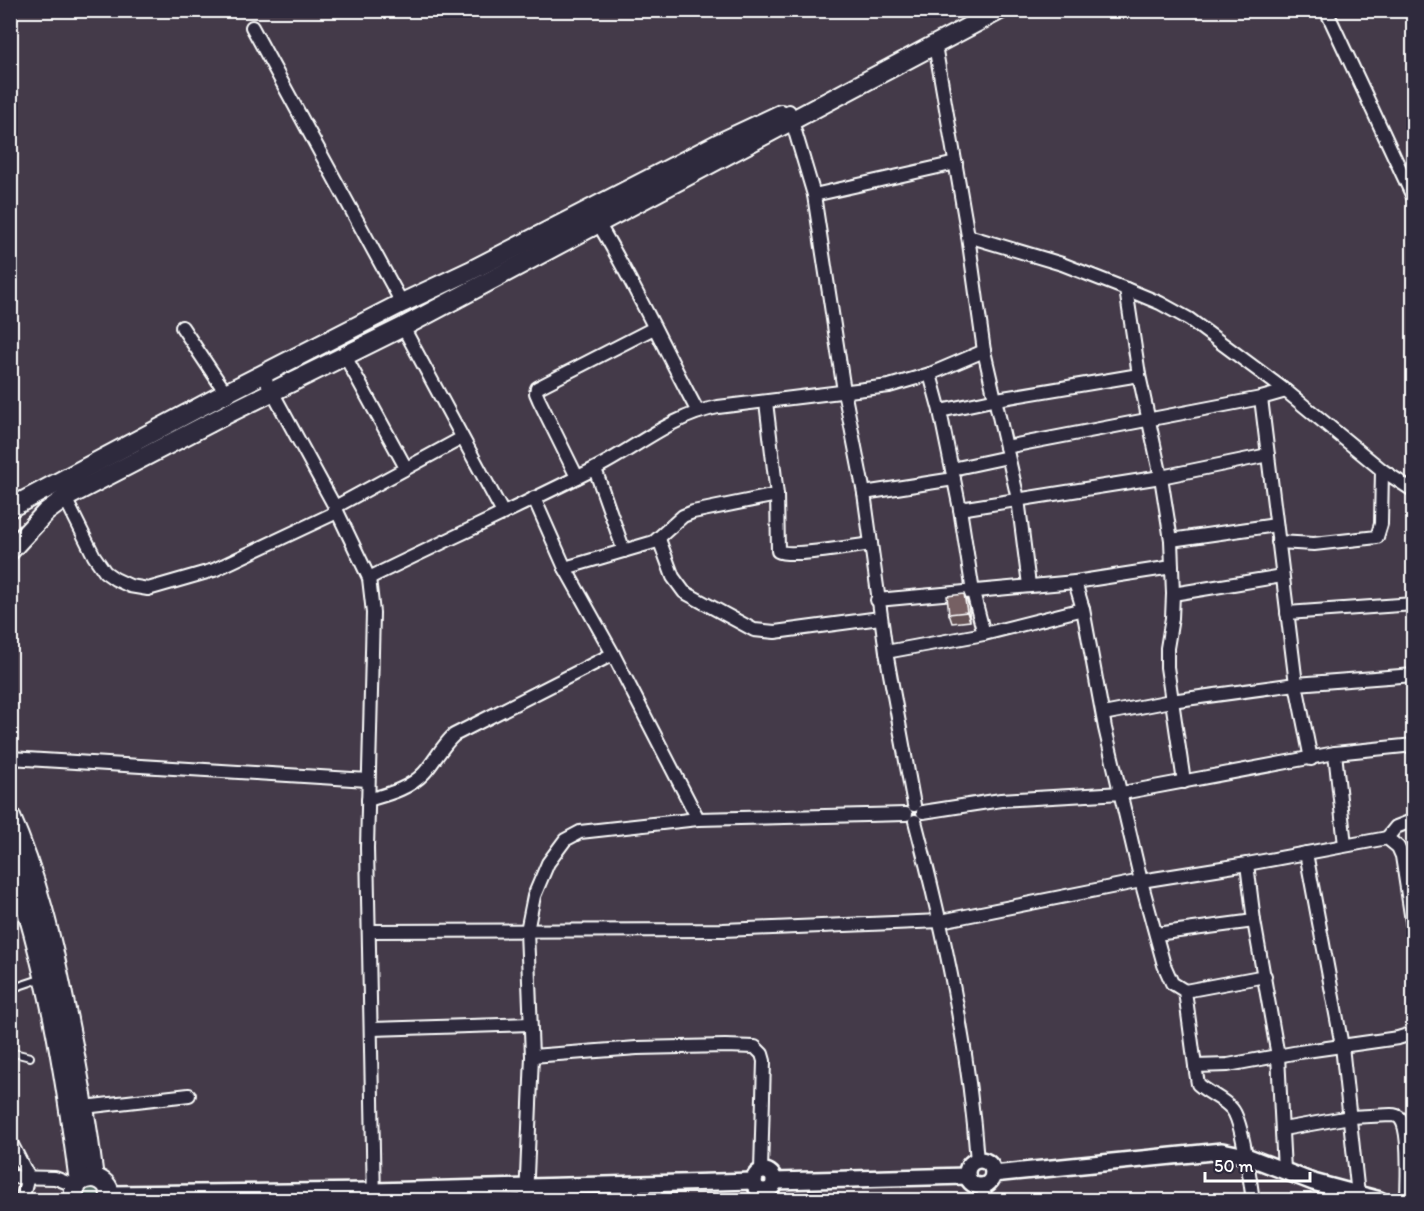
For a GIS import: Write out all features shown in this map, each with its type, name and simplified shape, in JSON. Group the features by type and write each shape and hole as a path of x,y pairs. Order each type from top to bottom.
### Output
{"main road":[{"path":"10,508 226,393 268,383 345,356 403,327 598,223 975,10"},
{"path":"10,551 46,512 65,498 268,383 402,303 470,271 717,144 791,116 935,45 1000,10"},
{"path":"10,815 32,868 51,937 84,1107 81,1187"},
{"path":"10,858 44,978 64,1080 81,1187"},
{"path":"81,1187 99,1179 107,1185 110,1197"}],"street":[{"path":"1326,10 1413,199"},
{"path":"252,27 402,303"},
{"path":"935,45 957,163 984,351 997,399 1018,500 1029,585"},
{"path":"791,116 814,195 844,391 864,493 880,618 915,813 941,921 966,1061 975,1126 977,1161"},
{"path":"814,195 957,163"},
{"path":"598,223 624,267 698,412"},
{"path":"968,236 1062,264 1160,303 1189,319 1286,391 1382,470 1413,491"},
{"path":"1126,289 1139,375 1161,477 1171,540 1173,594 1167,654 1171,701 1184,782"},
{"path":"182,327 226,393"},
{"path":"403,327 503,513"},
{"path":"577,477 539,400 536,393 537,388 654,328"},
{"path":"369,578 595,469 661,428 698,412 718,407 889,386 930,374 984,351"},
{"path":"345,356 406,468"},
{"path":"930,374 940,411 960,509 973,592 984,634"},
{"path":"940,411 1139,375"},
{"path":"268,383 336,509 369,578 373,613 368,800 374,1196"},
{"path":"864,493 953,474 1007,452 1286,391"},
{"path":"1261,398 1296,684 1311,759"},
{"path":"766,402 777,495 778,551 781,553 804,552 871,544"},
{"path":"65,498 94,556 105,572 130,586 148,589 214,570 336,509 462,438"},
{"path":"960,509 1161,477 1268,455"},
{"path":"595,469 624,551"},
{"path":"1278,542 1314,544 1377,537 1381,524 1382,470"},
{"path":"565,567 659,539 683,516 693,512 777,495"},
{"path":"534,498 565,567 613,654 698,819"},
{"path":"1171,540 1276,525"},
{"path":"659,539 672,577 684,592 754,630 775,633 880,618"},
{"path":"877,600 1075,582 1172,567"},
{"path":"1173,594 1282,576"},
{"path":"1075,582 1083,609 1105,728 1141,881 1169,978 1175,986 1185,992 1265,976"},
{"path":"1287,614 1413,604"},
{"path":"886,652 984,634 1083,609"},
{"path":"368,800 399,790 419,778 444,744 454,735 613,654"},
{"path":"1103,714 1171,701 1296,684 1413,675"},
{"path":"526,1193 532,1056 527,931 534,896 548,863 565,840 580,832 698,819 915,813 1001,800 1122,793 1335,753 1413,746"},
{"path":"1335,753 1345,845"},
{"path":"10,758 368,780"},
{"path":"369,931 723,930 941,921 1141,881 1388,838 1400,824 1413,820"},
{"path":"1388,838 1398,847 1402,856 1411,896 1413,934"},
{"path":"1306,853 1342,1046 1358,1195"},
{"path":"1247,864 1254,921 1278,1056 1284,1170"},
{"path":"1156,934 1254,921"},
{"path":"1185,992 1198,1084 1224,1101 1235,1113 1246,1156 1253,1200"},
{"path":"372,1029 530,1024"},
{"path":"1195,1066 1228,1065 1398,1038 1413,1033"},
{"path":"532,1056 648,1048 754,1047 762,1054 764,1061 764,1185"},
{"path":"84,1107 189,1095"},
{"path":"1283,1129 1350,1117 1397,1116 1410,1136 1407,1200"},
{"path":"10,1141 28,1176 22,1200"},
{"path":"987,1187 990,1165 984,1161 977,1161 969,1166 967,1176 973,1184 987,1187 1207,1152 1232,1152 1313,1182 1380,1200"},
{"path":"110,1197 526,1193 967,1176"},
{"path":"10,1177 55,1178 81,1187"}],"lane":[{"path":"10,989 44,978"},
{"path":"10,1052 30,1057"}],"green space":[{"path":"93,1186 101,1191 103,1200 81,1200 84,1190"}],"building":[{"path":"964,594 967,612 949,614 947,596"}]}
